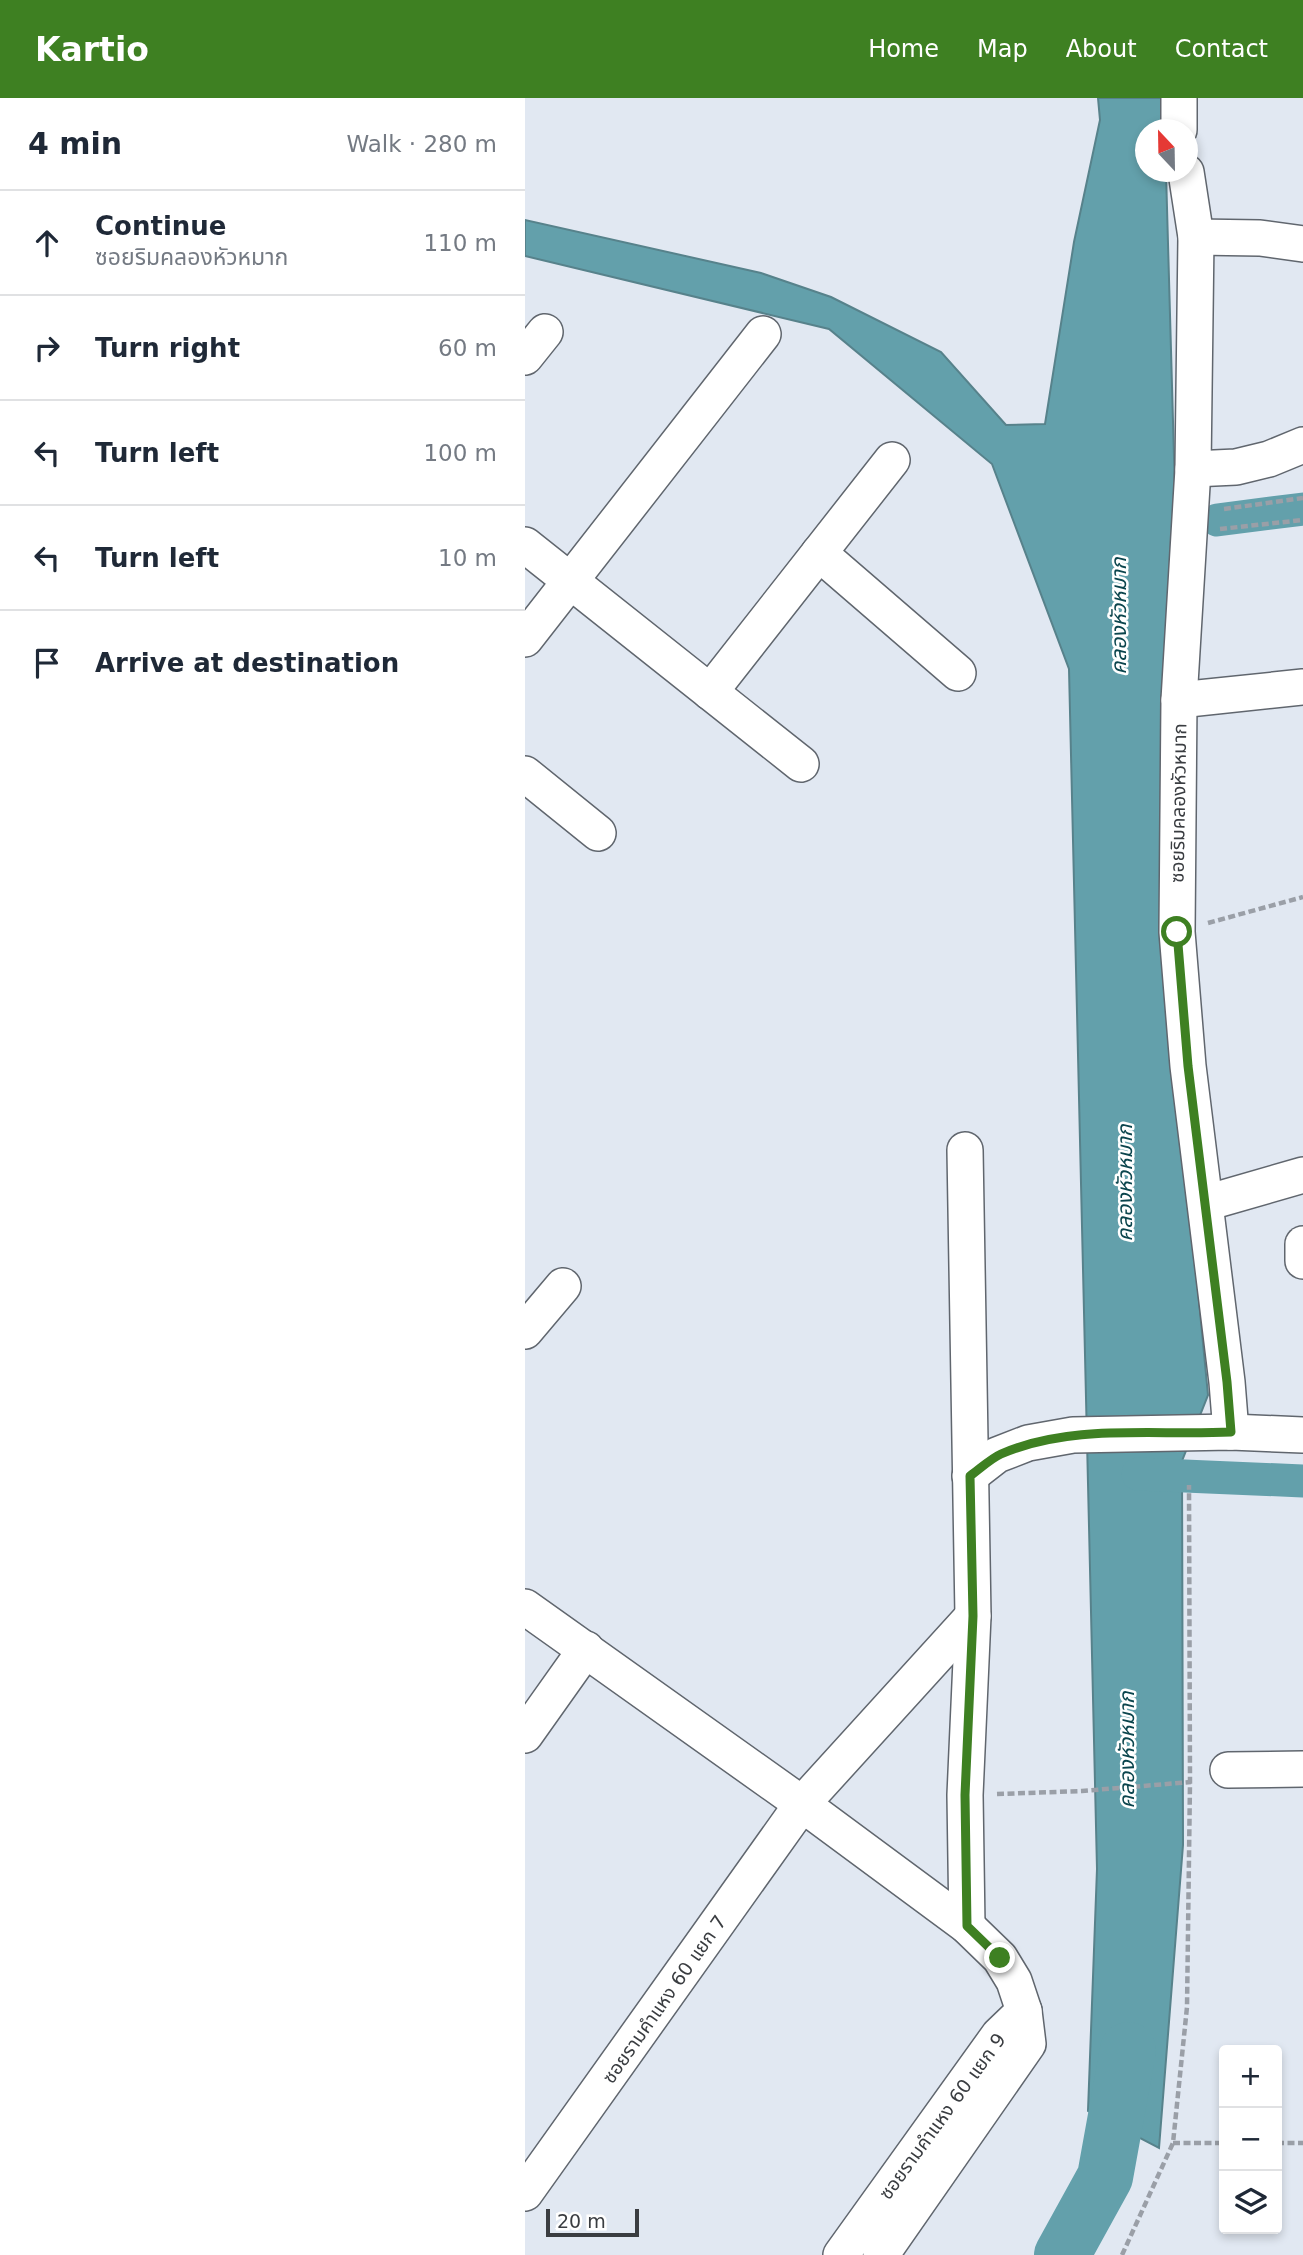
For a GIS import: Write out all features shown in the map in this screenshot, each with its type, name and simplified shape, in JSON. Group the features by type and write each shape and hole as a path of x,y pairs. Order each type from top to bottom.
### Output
{"street":[{"path":"1179,98 1179,119"},
{"name":"ซอยริมคลองหัวหมาก","path":"1188,182 1196,237 1193,469 1179,700 1177,932 1188,1066 1227,1382 1221,1432"},
{"path":"1196,237 1259,238 1303,244"},
{"path":"525,639 763,334"},
{"path":"1193,469 1237,467 1303,445"},
{"path":"710,692 892,460"},
{"path":"525,545 801,764"},
{"path":"819,553 958,673"},
{"path":"1179,700 1303,687"},
{"path":"525,774 598,833"},
{"path":"965,1150 973,1616 965,1795 967,1926"},
{"path":"1206,1203 1303,1175"},
{"path":"1303,1244 1303,1261"},
{"path":"525,1331 563,1286"},
{"path":"970,1476 997,1455 1028,1444 1073,1435 1221,1432 1303,1435"},
{"path":"525,1607 802,1804 967,1926 1000,1958 1014,1981 1024,2011"},
{"name":"ซอยรามคำแหง 60 แยก 7","path":"525,2193 802,1804 973,1616"},
{"path":"525,1735 586,1649"},
{"path":"1228,1770 1303,1769"},
{"name":"ซอยรามคำแหง 60 แยก 9","path":"841,2255 999,2035 1024,2011"},
{"name":"ซอยรามคำแหง 60 แยก 9","path":"881,2255 1028,2044 1024,2011"}],"path":[{"path":"1191,523 1303,498"},
{"path":"1191,523 1303,520"},
{"path":"1177,932 1303,897"},
{"path":"1122,2255 1173,2143 1187,2007 1190,1782 1189,1485"},
{"path":"965,1795 1082,1791 1185,1782"},
{"path":"1173,2143 1219,2143"},
{"path":"1282,2143 1303,2143"}],"water":[{"path":"1098,98 1164,98 1165,119 1135,119 1135,182 1166,182 1175,493 1164,937 1208,1395 1182,1461 1183,1845 1159,2148 1088,2111 1097,1869 1069,669 992,464 829,329 525,256 525,220 761,273 831,297 941,352 1006,425 1045,424 1074,242 1100,120"}],"waterway":[{"path":"1217,520 1303,509"},
{"path":"1138,1474 1303,1481"},
{"name":"คลองหัวหมาก","path":"1062,2255 1105,2177 1128,2050"}],"route":[{"path":"1000,1958 967,1926 965,1795 973,1616 970,1476 997,1455 1028,1444 1073,1435 1231,1432 1188,1066 1177,932"}]}
